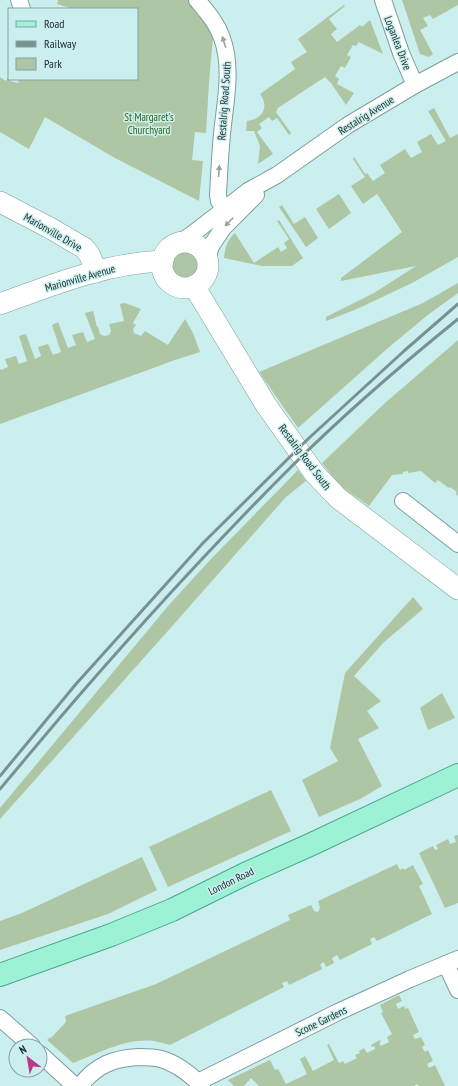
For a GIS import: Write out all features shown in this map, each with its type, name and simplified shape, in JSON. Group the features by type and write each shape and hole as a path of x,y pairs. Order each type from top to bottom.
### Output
{"main road":[{"name":"London Road","path":"0,975 111,935 172,910 245,874 458,775"}],"street":[{"name":"Restalrig Road South","path":"197,0 213,18 220,31 226,48 228,74 218,195 224,209"},
{"name":"Loganlea Drive","path":"383,0 401,53 415,85"},
{"name":"Restalrig Avenue","path":"179,243 248,191 277,175 348,125 415,85 458,62"},
{"name":"Restalrig Avenue","path":"207,259 211,246 223,228 277,175"},
{"name":"Marionville Drive","path":"0,202 50,228 84,248 89,254 97,272"},
{"path":"179,243 198,246 204,252 207,259 208,267 206,275 201,282 194,286 186,288 178,287 170,283 165,277 162,269 163,261 168,250 179,243"},
{"name":"Marionville Avenue","path":"0,304 46,287 97,272 135,264 163,261"},
{"name":"Restalrig Road South","path":"194,286 266,404 323,484 338,498 458,589"},
{"path":"402,502 458,544"},
{"path":"452,961 458,990"},
{"name":"Scone Gardens","path":"200,1084 338,1012 452,961"},
{"path":"0,1018 23,1038"},
{"path":"80,1086 96,1070 116,1060 123,1058 150,1057 159,1058 170,1063 184,1071 200,1084"},
{"path":"48,1061 75,1086"}],"green space":[{"name":"St Margaret's Churchyard","path":"58,0 188,0 209,25 213,37 206,133 195,132 192,160 203,161 199,201 115,158 45,117 29,149 0,132 0,77 6,81 8,78 8,80 18,83 19,80 138,80 138,8 71,8 57,4"},
{"path":"402,0 458,0 458,5 433,19 430,15 423,18 428,26 420,30 433,54 429,57 420,54"},
{"path":"344,5 345,6 329,19 337,29 331,34 337,42 360,25 362,27 370,20 383,54 359,42 356,46 353,45 347,55 351,57 345,68 341,66 335,76 339,79 337,84 354,93 346,105 325,77 278,108 276,112 291,133 289,135 277,118 272,121 269,117 259,124 262,128 257,132 273,154 258,164 260,146 254,131 246,131 247,121 257,118 263,112 264,104 260,94 295,69 291,62 307,52 298,39"},
{"path":"434,108 450,138 458,134 458,257 412,283 357,309 326,321 326,317 374,293 416,266 341,281 341,278 402,232 377,194 363,204 351,186 365,177 353,159 354,157 365,174 367,173 373,181 385,173 380,165 405,149 411,158 422,152 417,142 431,134 438,145 446,141 428,111"},
{"path":"339,194 351,213 329,229 316,209"},
{"path":"282,205 294,224 305,217 318,238 306,247 279,207"},
{"path":"279,220 303,258 292,266 262,266 224,258 227,244 235,233 254,263 278,247 281,252 287,248 284,243 289,239 277,221"},
{"path":"184,252 194,256 198,266 194,276 184,280 174,276 170,266 174,256"},
{"path":"458,283 458,293 429,314 388,348 298,428 259,372 423,303"},
{"path":"125,303 141,309 133,323 136,325 133,329 134,333 141,336 145,331 168,345 185,319 193,333 200,352 0,424 0,368 1,370 8,367 5,359 16,356 19,364 27,361 19,336 26,334 35,359 41,356 38,347 48,344 53,355 61,352 52,325 58,322 68,348 76,345 72,335 83,332 87,342 95,339 85,313 93,311 100,334 104,336 109,335 111,331 109,324 124,321 120,304"},
{"path":"458,340 458,496 456,494 457,492 450,487 449,488 438,480 435,483 421,471 408,473 408,471 403,472 403,474 392,475 369,506 339,485 322,463 385,403"},
{"path":"298,470 306,481 286,497 0,819 0,808 168,606 210,560"},
{"path":"413,597 423,609 383,643 354,676 381,701 367,711 379,728 358,739 382,786 360,799 319,817 302,780 338,761 330,748 345,673"},
{"path":"442,693 455,718 428,730 420,708"},
{"path":"271,790 291,831 168,887 149,847"},
{"path":"458,835 458,903 445,908 419,853 433,846 435,850 438,849 436,845 448,839 450,844 456,842 454,836"},
{"path":"142,857 157,890 108,914 0,950 0,921 22,913"},
{"path":"397,864 400,870 403,868 404,870 413,865 423,884 419,886 432,914 377,941 374,937 370,939 372,944 340,960 337,955 332,958 334,963 326,967 324,962 320,964 322,969 289,985 287,981 282,983 284,987 170,1045 154,1041 133,1042 113,1047 73,1063 48,1041 48,1039 50,1037 51,1038 65,1023 65,1016 156,984 290,920 288,915 311,905 314,911 318,912 320,908 318,901"},
{"path":"399,995 402,1001 396,1004 398,1009 404,1006 405,1009 408,1008 419,1032 413,1035 415,1039 421,1037 425,1045 422,1047 425,1052 428,1050 433,1061 427,1064 429,1068 435,1065 445,1086 419,1086 417,1084 414,1086 259,1086 251,1078 244,1086 234,1086 228,1080 270,1060 275,1070 278,1069 286,1084 307,1074 300,1059 305,1056 313,1071 334,1060 327,1045 329,1044 339,1063 343,1061 345,1064 357,1058 355,1055 360,1053 359,1051 364,1048 367,1053 375,1049 374,1046 372,1047 371,1045 380,1040 381,1042 379,1043 381,1046 389,1042 387,1037 392,1034 381,1013 383,1012 380,1005"}],"railway":[{"path":"0,776 76,684 203,543 309,438 458,304"},
{"path":"0,789 133,634 263,495 351,410 458,319"}]}
